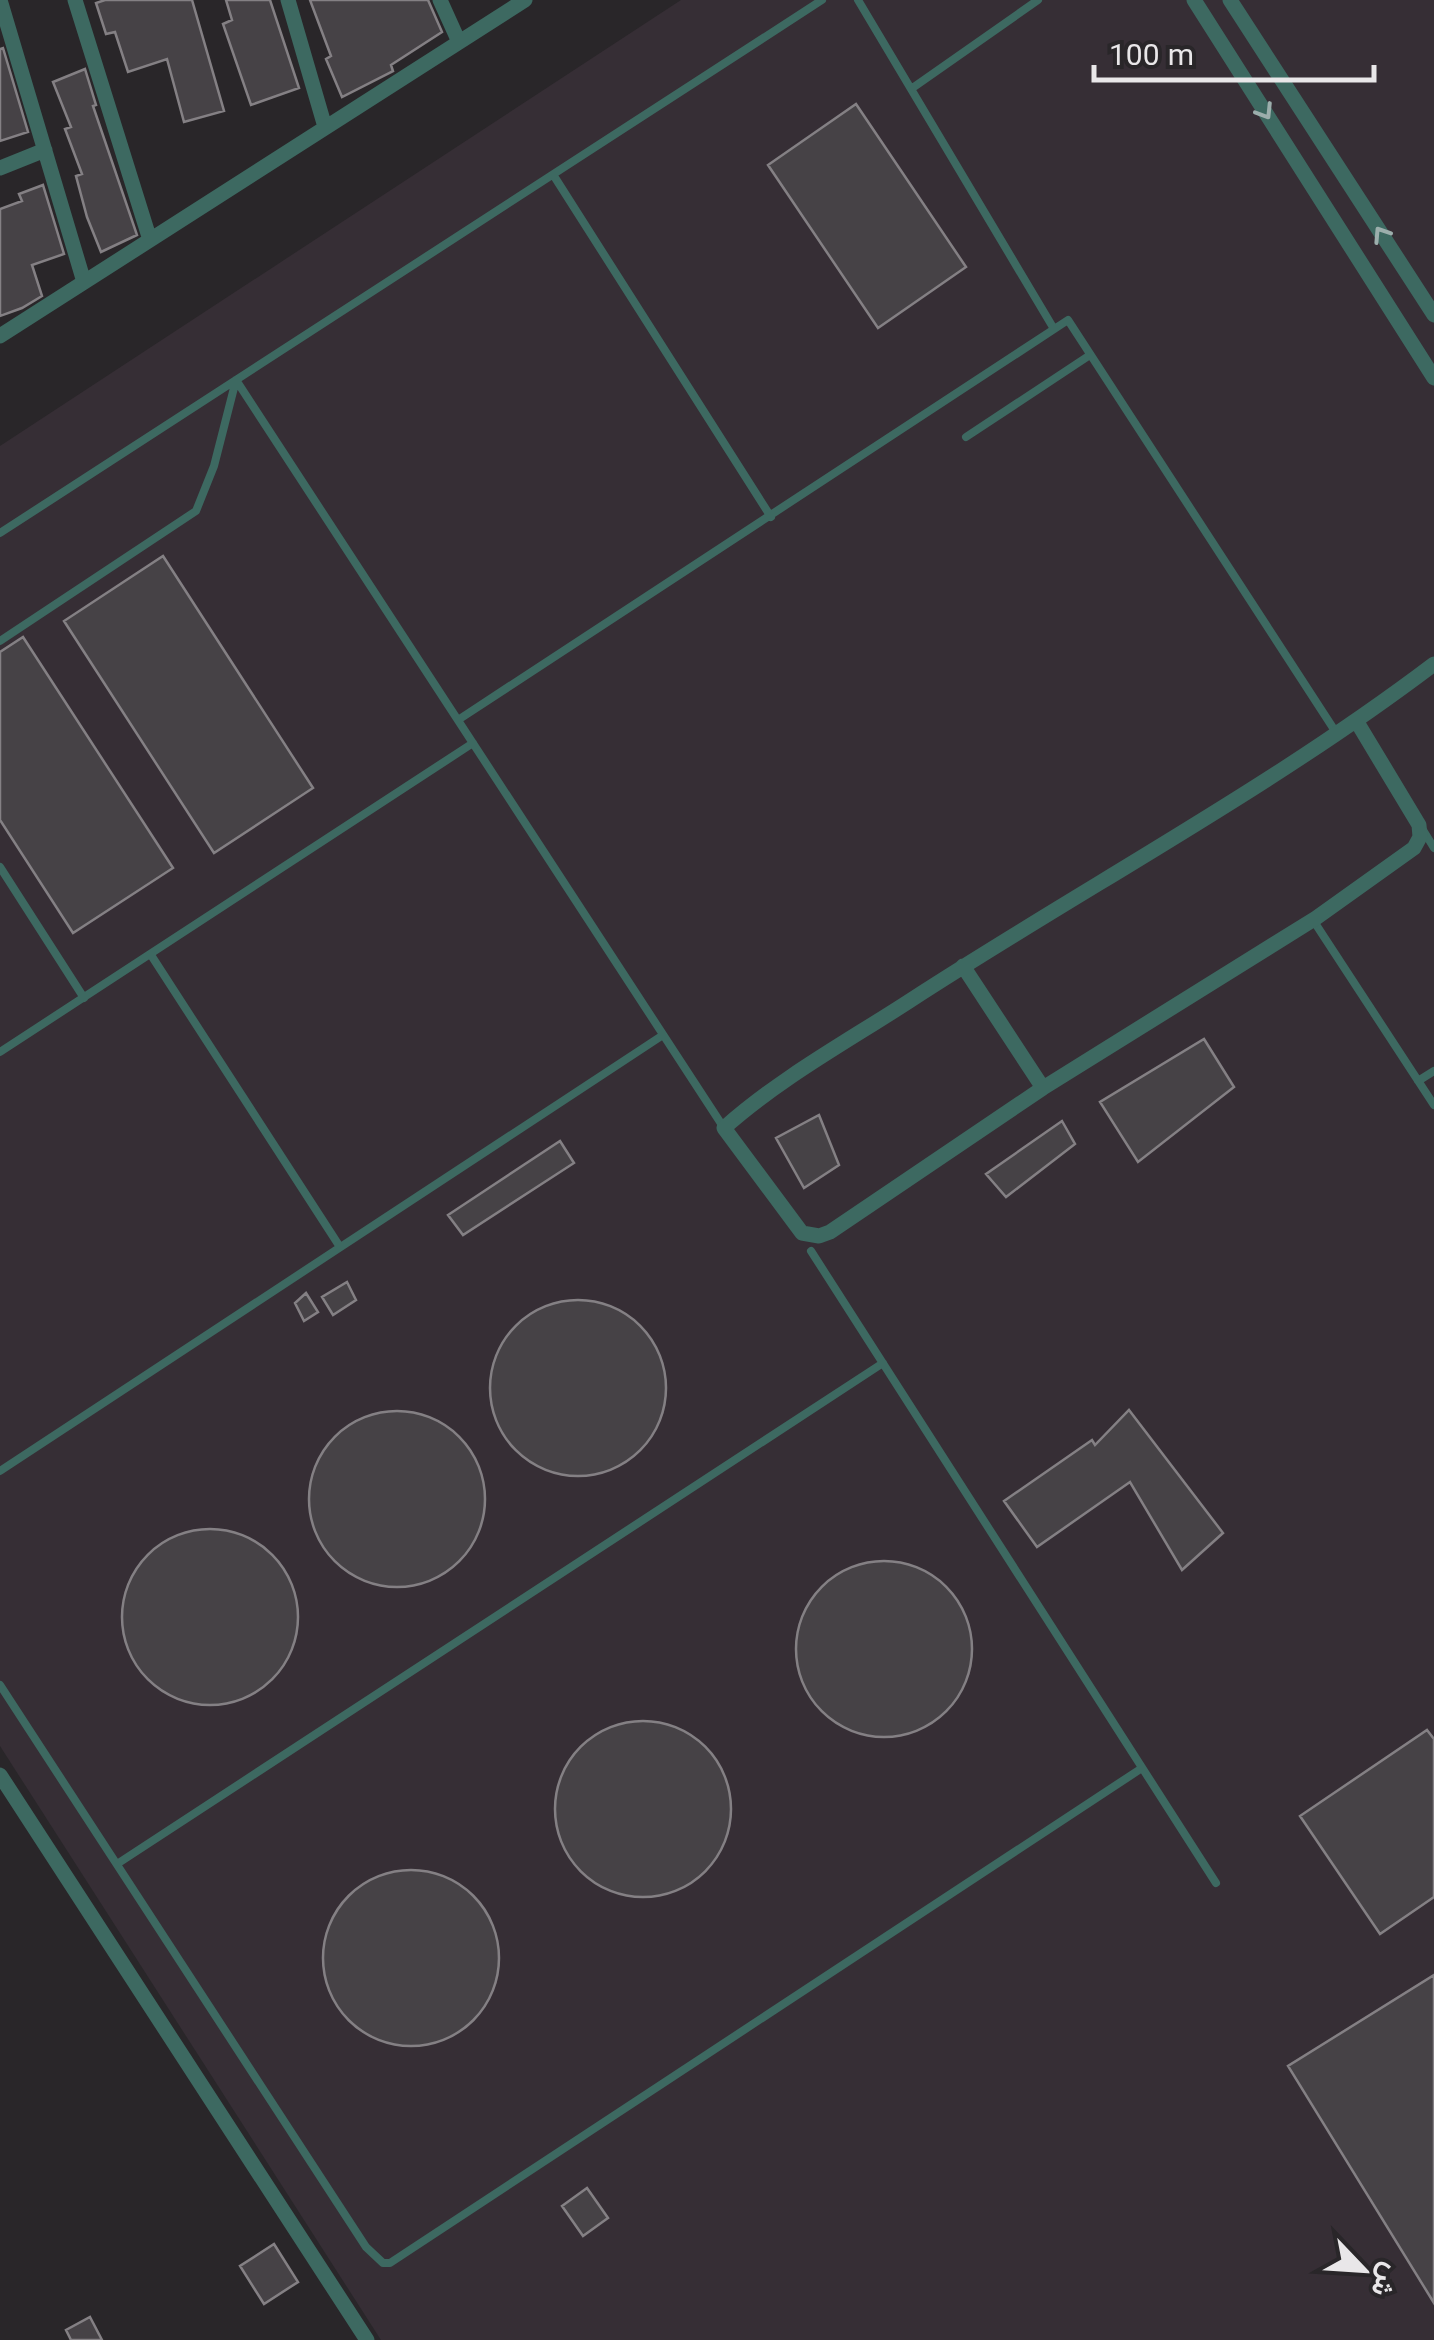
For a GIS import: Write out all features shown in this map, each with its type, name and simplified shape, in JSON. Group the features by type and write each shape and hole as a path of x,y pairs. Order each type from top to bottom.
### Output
{"street":[{"path":"0,0 84,282"},
{"path":"74,0 150,240"},
{"path":"288,0 326,127"},
{"path":"440,0 459,42"},
{"path":"0,336 525,0"},
{"path":"1194,0 1434,378"},
{"path":"1230,0 1434,315"},
{"path":"0,168 45,150"},
{"path":"1358,722 1419,824 1420,836 1414,848 1314,920 1043,1088 830,1232 818,1236 802,1233 724,1128 757,1100 963,966 1358,722 1434,664"},
{"path":"963,966 1043,1088"},
{"path":"0,1774 367,2340"}],"lane":[{"path":"0,534 822,0"},
{"path":"858,0 1054,329"},
{"path":"911,90 1038,0"},
{"path":"554,176 771,517"},
{"path":"458,720 1068,320 1336,734"},
{"path":"966,437 1090,355"},
{"path":"0,640 196,512 214,466 236,380"},
{"path":"236,380 724,1128"},
{"path":"0,1052 473,743"},
{"path":"1419,824 1434,848"},
{"path":"0,867 84,998"},
{"path":"1314,920 1434,1105"},
{"path":"151,955 340,1247"},
{"path":"0,1471 663,1035"},
{"path":"1418,1081 1434,1070"},
{"path":"812,1251 1216,1882"},
{"path":"116,1864 883,1363"},
{"path":"0,1685 366,2247 374,2257 390,2263 1142,1768"}],"shaded area":[{"path":"681,0 1434,0 1434,2340 381,2340 0,1746 0,446"}],"building":[{"path":"192,0 224,111 184,122 167,59 128,72 115,32 106,34 96,3"},
{"path":"226,0 270,0 299,88 251,105 223,24 232,20"},
{"path":"310,0 428,0 442,32 391,65 393,71 342,97 326,59 331,56"},
{"path":"3,48 28,132 0,141 0,49"},
{"path":"85,69 96,105 93,106 137,235 101,252 76,176 82,174 65,129 71,127 53,82"},
{"path":"856,104 966,267 878,328 768,165"},
{"path":"43,185 64,254 32,265 42,296 0,316 0,209 22,201 19,194"},
{"path":"163,556 313,788 214,853 64,621"},
{"path":"23,637 173,868 73,933 0,820 0,652"},
{"path":"1204,1039 1234,1087 1138,1162 1100,1102"},
{"path":"819,1115 839,1165 804,1188 776,1138"},
{"path":"1062,1121 1075,1144 1006,1197 986,1174"},
{"path":"560,1141 574,1163 463,1235 448,1215"},
{"path":"347,1282 356,1300 333,1315 322,1297"},
{"path":"306,1293 318,1312 304,1321 295,1303"},
{"path":"578,1300 612,1307 640,1326 659,1354 666,1388 659,1422 640,1450 612,1469 578,1476 544,1469 516,1450 497,1422 490,1388 497,1354 516,1326 544,1307"},
{"path":"1129,1410 1223,1533 1182,1570 1130,1482 1037,1547 1004,1501 1092,1440 1095,1445"},
{"path":"397,1411 431,1418 459,1437 478,1465 485,1499 478,1533 459,1561 431,1580 397,1587 363,1580 335,1561 316,1533 309,1499 316,1465 335,1437 363,1418"},
{"path":"210,1529 244,1536 272,1555 291,1583 298,1617 291,1651 272,1679 244,1698 210,1705 176,1698 148,1679 129,1651 122,1617 129,1583 148,1555 176,1536"},
{"path":"884,1561 918,1568 946,1587 965,1615 972,1649 965,1683 946,1711 918,1730 884,1737 850,1730 822,1711 803,1683 796,1649 803,1615 822,1587 850,1568"},
{"path":"643,1721 677,1728 705,1747 724,1775 731,1809 724,1843 705,1871 677,1890 643,1897 609,1890 581,1871 562,1843 555,1809 562,1775 581,1747 609,1728"},
{"path":"1427,1730 1434,1739 1434,1897 1380,1934 1300,1816"},
{"path":"411,1870 445,1877 473,1896 492,1924 499,1958 492,1992 473,2020 445,2039 411,2046 377,2039 349,2020 330,1992 323,1958 330,1924 349,1896 377,1877"},
{"path":"1434,1975 1434,2303 1288,2066"},
{"path":"587,2188 608,2218 583,2236 562,2206"},
{"path":"274,2244 298,2282 264,2304 240,2266"},
{"path":"90,2317 102,2340 71,2340 66,2330"}]}
